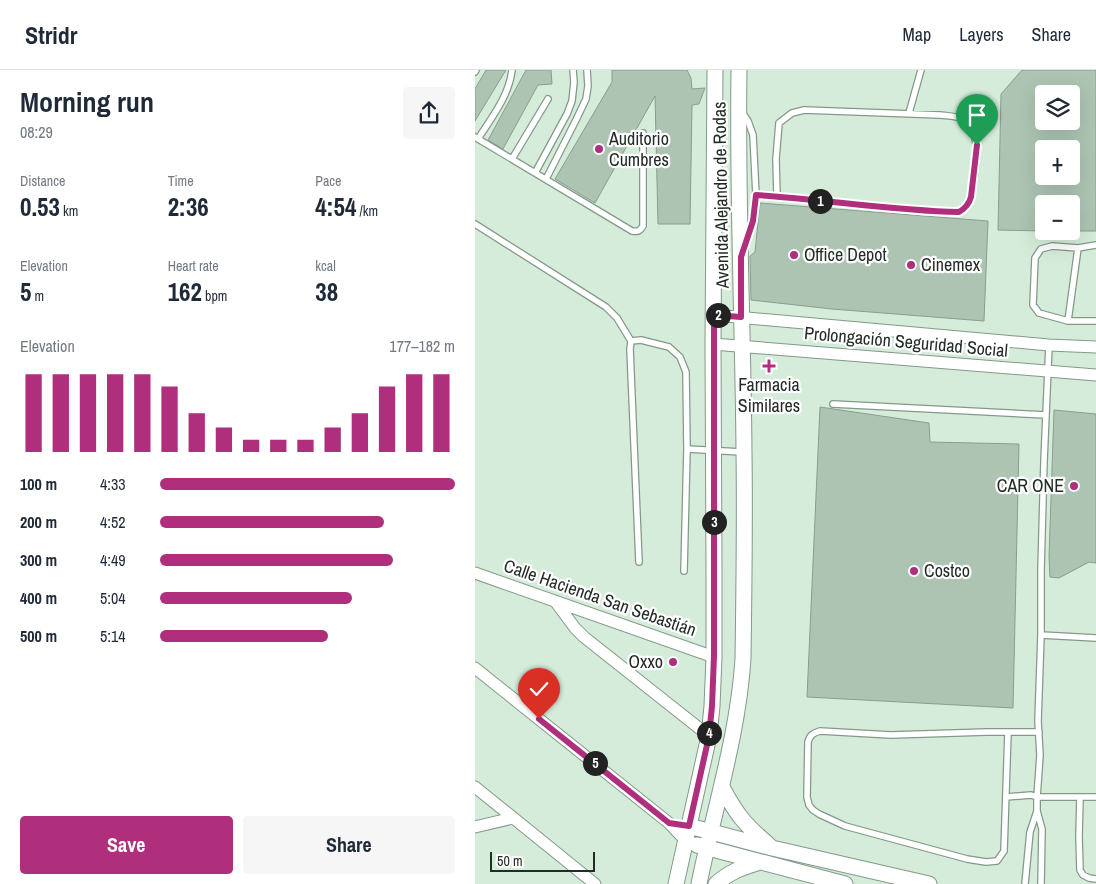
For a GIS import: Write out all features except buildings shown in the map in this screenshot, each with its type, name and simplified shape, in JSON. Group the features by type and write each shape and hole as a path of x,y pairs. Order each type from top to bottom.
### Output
{"street":[{"name":"Avenida Alejandro de Rodas","path":"676,884 709,736 712,706 715,450 713,344 715,70"},
{"name":"Avenida Alejandro de Rodas","path":"699,884 734,733 743,660 744,452 741,346 739,70"},
{"name":"Prolongación Seguridad Social","path":"714,315 1049,345 1096,347"},
{"name":"Prolongación Seguridad Social","path":"713,344 1096,375"},
{"name":"Calle Hacienda San Sebastián","path":"475,573 714,656"},
{"path":"555,600 575,628 584,637 709,736"},
{"path":"475,668 669,823 686,841 706,848 845,884"},
{"path":"475,787 595,884"},
{"path":"722,787 739,817 772,848"},
{"path":"475,827 513,818"},
{"path":"669,823 689,826 772,848 929,884"},
{"path":"716,884 742,867 760,862"}],"lane":[{"path":"512,70 502,102 477,138 632,231 639,231 643,226 643,133"},
{"path":"535,173 572,101 573,70"},
{"path":"545,179 586,99 588,86 587,70"},
{"path":"909,113 921,70"},
{"path":"513,160 548,99"},
{"path":"739,105 753,135 756,195 753,221 741,257"},
{"path":"756,195 873,207 959,212 969,203 971,197 977,145 971,127 964,120 955,116 804,110 792,113 779,123 777,196"},
{"path":"475,224 606,306 617,318 631,341 639,562"},
{"path":"1096,246 1078,248 1053,246 1041,249 1035,258 1033,305 1039,313 1068,321 1096,321"},
{"path":"1068,321 1078,248"},
{"path":"631,341 641,340 669,347 680,357 686,372 687,448 684,571"},
{"path":"1041,884 1042,829 1037,811 1037,796 1040,755 1041,570 1049,345"},
{"path":"833,404 1046,415"},
{"path":"687,448 744,452"},
{"path":"1041,635 1096,638"},
{"path":"1008,732 1004,851 997,861 986,862 967,859 845,826 830,820 813,810 809,805 807,797 808,742 811,735 820,731 891,735 1008,732 1039,732"},
{"path":"1006,797 1031,795 1096,797"},
{"path":"1080,797 1080,870 1083,875 1096,879"},
{"path":"1025,884 1031,832 1037,811"}],"place":[{"name":"Auditorio Cumbres","path":"599,149"},
{"name":"Office Depot","path":"794,255"},
{"name":"Cinemex","path":"911,265"},
{"name":"Farmacia Similares","path":"769,366"},
{"name":"CAR ONE","path":"1074,486"},
{"name":"Costco","path":"914,571"},
{"name":"Oxxo","path":"673,662"}],"route":[{"path":"539,719 669,823 689,826 709,736 712,706 714,656 714,315 741,317 741,257 753,221 756,195 873,207 959,212 969,203 971,197 977,145"}]}
